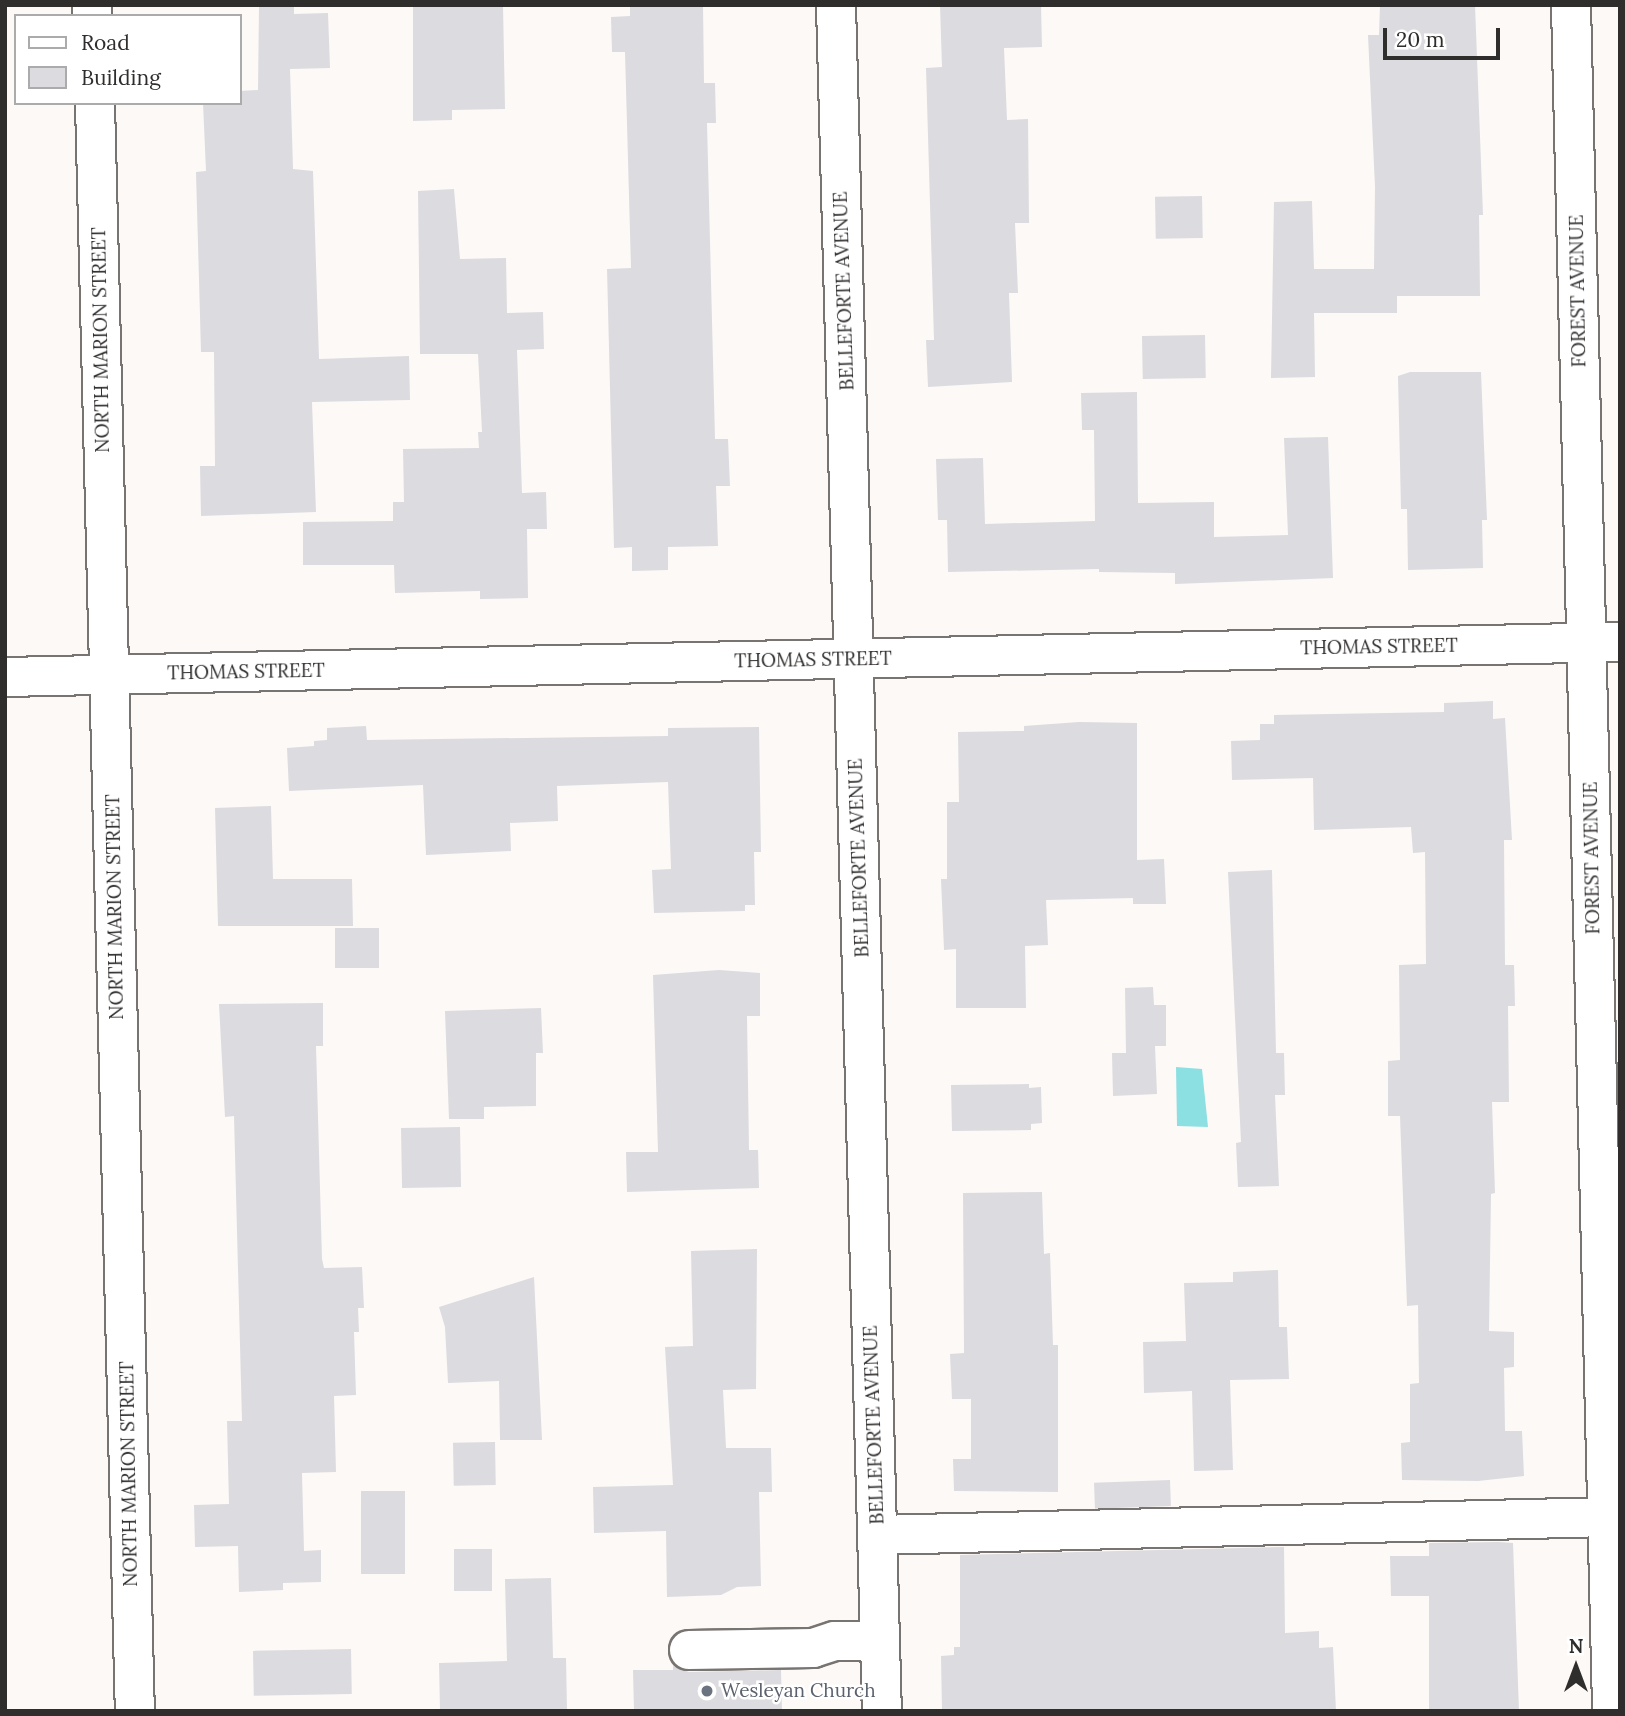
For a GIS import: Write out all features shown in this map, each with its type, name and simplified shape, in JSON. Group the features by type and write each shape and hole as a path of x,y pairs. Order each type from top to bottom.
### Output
{"street":[{"name":"BELLEFORTE AVENUE","path":"836,5 882,1711"},
{"name":"FOREST AVENUE","path":"1571,5 1603,643 1608,1517 1612,1711"},
{"name":"NORTH MARION STREET","path":"95,105 135,1711"},
{"name":"THOMAS STREET","path":"5,677 1603,643"},
{"path":"877,1535 1608,1517"},
{"path":"689,1650 813,1648 835,1641 880,1641"}],"water":[{"path":"1176,1067 1202,1069 1208,1127 1177,1126"}],"building":[{"path":"294,5 294,14 328,13 330,68 290,69 293,169 313,171 319,359 409,356 410,400 312,402 316,512 201,516 200,466 215,466 214,352 201,352 196,172 206,171 203,105 242,105 242,91 258,90 259,6"},
{"path":"413,5 503,5 505,109 452,110 452,120 413,121"},
{"path":"630,5 703,5 704,83 715,83 716,123 707,123 715,439 728,439 730,486 716,486 718,546 668,547 668,570 632,571 632,547 614,548 607,269 631,268 625,52 612,52 611,17 630,16"},
{"path":"940,5 1041,5 1042,47 1004,48 1007,120 1028,119 1029,223 1015,223 1018,293 1009,293 1012,382 928,387 926,340 934,340 926,68 942,67"},
{"path":"1380,5 1475,5 1483,215 1479,215 1480,296 1397,296 1397,313 1314,313 1315,377 1271,378 1274,202 1312,201 1314,269 1374,269 1375,187 1368,35 1379,35"},
{"path":"454,189 460,259 506,258 507,313 543,312 544,349 517,350 522,493 546,492 547,529 527,529 528,598 480,599 480,591 395,593 394,565 303,565 303,522 393,521 393,502 404,502 403,449 479,448 478,432 482,432 478,354 420,354 418,191"},
{"path":"1202,196 1203,238 1156,239 1155,197"},
{"path":"1205,335 1206,378 1143,379 1142,336"},
{"path":"1410,372 1481,372 1487,520 1482,520 1483,568 1408,570 1407,509 1401,509 1398,376"},
{"path":"1137,392 1138,503 1214,502 1214,537 1288,535 1284,438 1328,437 1333,578 1175,584 1175,573 1099,572 1099,569 948,572 947,520 938,520 936,459 983,458 985,524 1095,521 1094,430 1082,430 1081,393"},
{"path":"1493,701 1493,719 1505,718 1512,840 1504,840 1505,965 1514,965 1515,1006 1508,1006 1509,1102 1492,1102 1495,1193 1491,1194 1489,1331 1514,1332 1514,1367 1504,1368 1505,1431 1522,1431 1524,1476 1478,1481 1402,1480 1401,1443 1410,1442 1410,1384 1419,1383 1418,1305 1407,1306 1400,1116 1388,1116 1388,1061 1400,1060 1399,965 1426,964 1425,852 1413,853 1411,827 1314,830 1313,778 1232,780 1231,741 1260,740 1260,724 1274,724 1274,715 1444,712 1444,703"},
{"path":"1079,722 1137,723 1137,860 1164,859 1166,904 1133,904 1133,898 1046,900 1048,945 1025,946 1026,1008 956,1008 956,949 944,950 941,879 947,879 947,802 959,802 958,732 1024,731 1024,726"},
{"path":"366,726 367,740 668,736 668,728 759,727 761,852 754,852 755,905 745,905 745,911 654,913 652,870 671,869 668,782 557,786 558,821 510,823 511,851 426,855 423,785 289,791 287,748 314,746 314,741 327,740 327,728"},
{"path":"271,806 273,879 352,879 353,926 218,926 215,808"},
{"path":"1272,870 1276,1053 1284,1053 1285,1095 1275,1095 1279,1186 1238,1187 1236,1143 1241,1142 1228,872"},
{"path":"335,928 379,928 379,968 335,968"},
{"path":"719,970 760,973 760,1016 747,1016 749,1150 758,1150 759,1188 627,1192 626,1152 658,1152 653,975"},
{"path":"1153,987 1154,1005 1166,1005 1166,1046 1155,1046 1157,1094 1113,1096 1112,1053 1126,1053 1125,988"},
{"path":"323,1003 323,1046 316,1046 322,1259 324,1268 362,1267 364,1308 358,1308 359,1332 354,1332 356,1395 334,1396 336,1472 302,1473 304,1551 321,1550 321,1582 283,1583 283,1590 239,1592 238,1546 195,1547 194,1505 229,1504 227,1421 242,1421 234,1116 225,1117 219,1004"},
{"path":"541,1008 543,1053 536,1053 536,1106 484,1107 484,1119 449,1119 445,1011"},
{"path":"1029,1084 1029,1088 1041,1087 1042,1123 1031,1124 1031,1130 952,1131 951,1085"},
{"path":"460,1127 461,1187 402,1188 401,1128"},
{"path":"1042,1192 1044,1254 1050,1253 1053,1345 1058,1345 1058,1492 954,1491 953,1459 971,1459 971,1399 952,1399 950,1354 964,1353 963,1193"},
{"path":"757,1249 756,1389 723,1390 726,1448 771,1448 772,1492 759,1492 761,1586 737,1587 721,1595 667,1597 666,1531 594,1533 593,1487 673,1485 665,1347 693,1346 691,1251"},
{"path":"1278,1270 1279,1327 1287,1327 1289,1379 1230,1380 1233,1470 1194,1471 1192,1391 1144,1393 1143,1342 1186,1341 1184,1283 1233,1282 1233,1272"},
{"path":"534,1277 542,1440 500,1440 499,1381 448,1383 445,1327 439,1307"},
{"path":"495,1442 496,1485 454,1486 453,1443"},
{"path":"1170,1480 1171,1506 1095,1509 1094,1483"},
{"path":"361,1491 405,1491 405,1574 361,1574"},
{"path":"1429,1543 1513,1543 1519,1711 1429,1711 1429,1596 1391,1596 1390,1556 1429,1556"},
{"path":"1284,1547 1285,1633 1319,1631 1319,1648 1333,1647 1336,1711 942,1711 941,1656 954,1655 954,1647 960,1647 960,1555"},
{"path":"454,1549 492,1549 492,1591 454,1591"},
{"path":"551,1578 553,1658 566,1658 567,1711 440,1711 439,1663 507,1661 505,1579"},
{"path":"351,1649 352,1694 254,1696 253,1651"},
{"name":"Wesleyan Church","path":"673,1666 689,1672 781,1670 782,1711 634,1711 633,1670 673,1670"}],"place":[{"name":"Wesleyan Church","path":"707,1691"}]}
